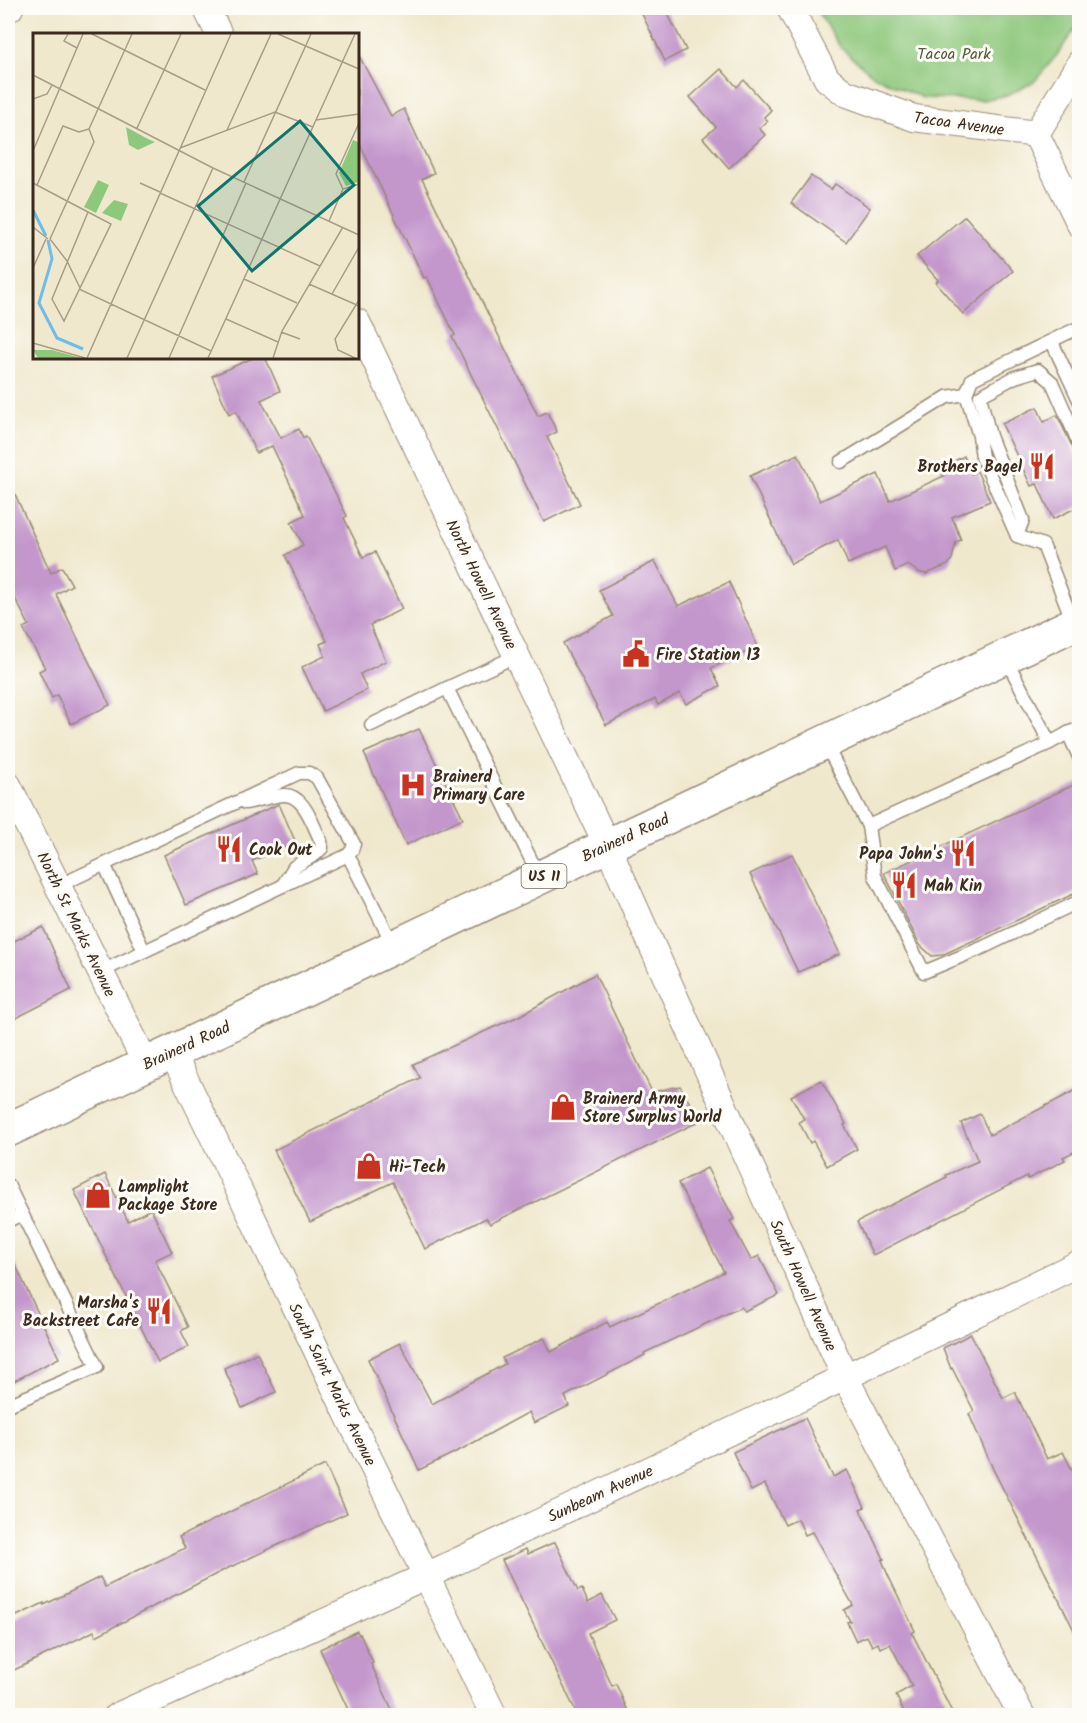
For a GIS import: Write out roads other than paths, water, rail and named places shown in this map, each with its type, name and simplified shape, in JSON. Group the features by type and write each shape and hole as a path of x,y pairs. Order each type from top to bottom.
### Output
{"main road":[{"name":"Brainerd Road","path":"8,1130 1077,622"}],"street":[{"path":"206,8 218,33"},
{"name":"Tacoa Avenue","path":"790,8 827,79 845,93 914,118 1035,134"},
{"path":"1080,63 1035,134 1080,224"},
{"name":"North Howell Avenue","path":"358,324 607,845"},
{"name":"North St Marks Avenue","path":"8,785 100,972 159,1058"},
{"name":"South Howell Avenue","path":"607,845 845,1377 1022,1716"},
{"name":"South Saint Marks Avenue","path":"159,1058 426,1576 494,1716"},
{"name":"Sunbeam Avenue","path":"117,1716 426,1576 1080,1263"}],"lane":[{"path":"1077,622 1043,544 1017,536 982,458 980,436 966,394 972,380 1080,327"},
{"path":"1052,342 1080,402"},
{"path":"1017,536 1023,520 990,436 980,396 1015,377 1038,370 1052,382 1080,446"},
{"path":"841,462 947,397 966,394"},
{"path":"371,725 516,656"},
{"path":"1005,656 1050,743"},
{"path":"447,688 540,878"},
{"path":"868,826 1074,731 1080,759"},
{"path":"824,742 868,826 876,876 924,972 984,947 1080,901"},
{"path":"58,886 105,866 299,773 309,773 317,778 354,844 348,855 100,972"},
{"path":"234,805 286,795 294,796 301,802 321,841 322,848 294,867 283,884"},
{"path":"348,855 393,946"},
{"path":"105,866 144,951"},
{"path":"8,1185 97,1367 8,1405"},
{"path":"8,1221 22,1214"}],"place":[{"name":"Brothers Bagel","path":"1042,466"},
{"name":"Fire Station 13","path":"636,654"},
{"name":"Brainerd Primary Care","path":"413,785"},
{"name":"Cook Out","path":"229,849"},
{"name":"Papa John's","path":"963,853"},
{"name":"Mah Kin","path":"904,885"},
{"name":"Brainerd Army Store Surplus World","path":"563,1107"},
{"name":"Hi-Tech","path":"369,1166"},
{"name":"Lamplight Package Store","path":"98,1195"},
{"name":"Marsha's Backstreet Cafe","path":"159,1311"}],"park label":[{"name":"Tacoa Park","path":"954,53"}]}
